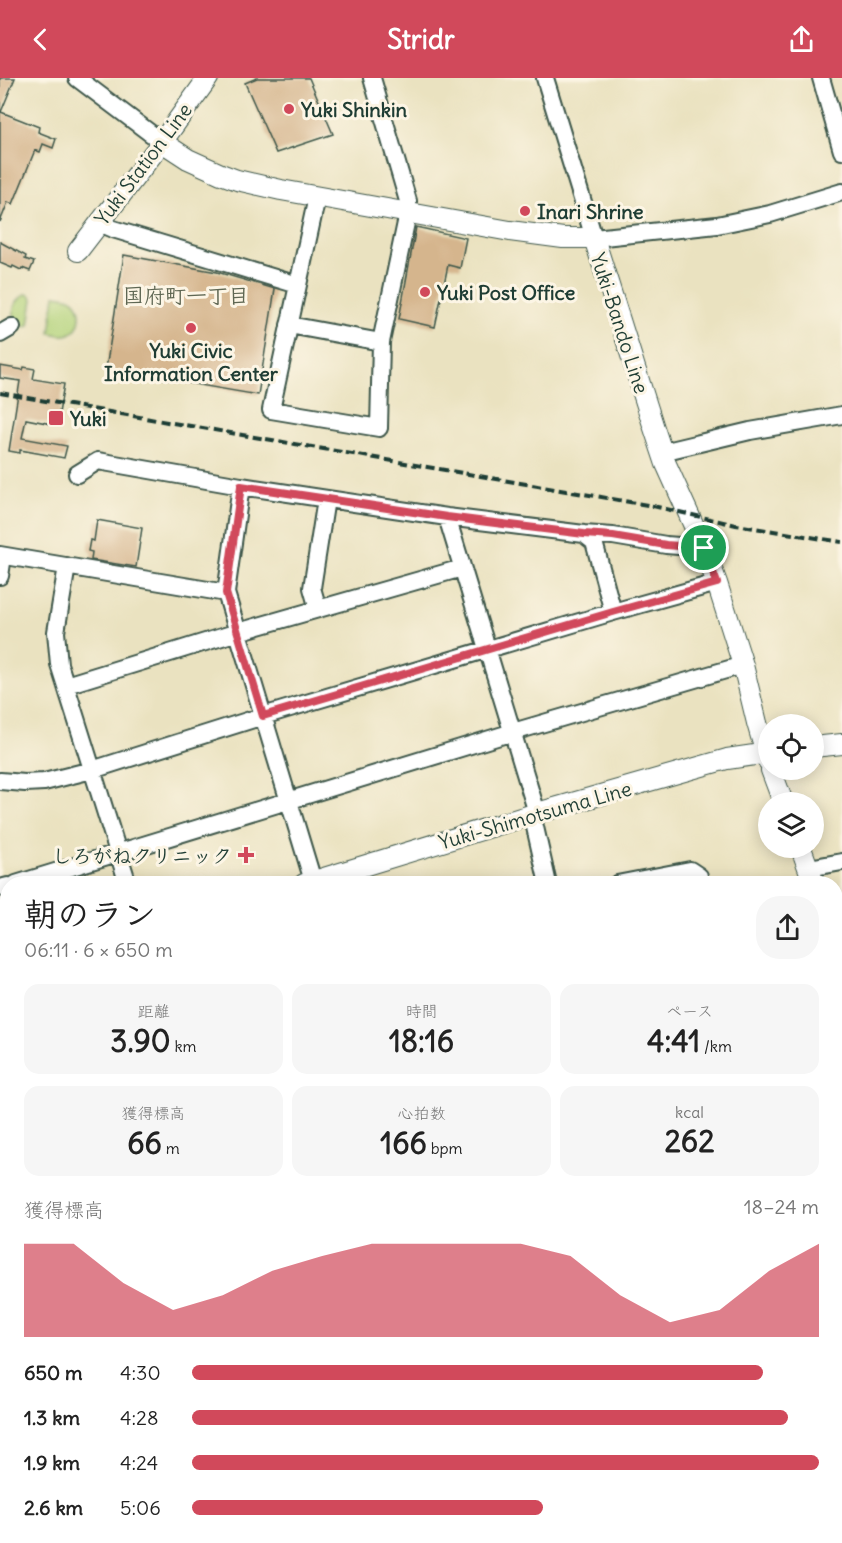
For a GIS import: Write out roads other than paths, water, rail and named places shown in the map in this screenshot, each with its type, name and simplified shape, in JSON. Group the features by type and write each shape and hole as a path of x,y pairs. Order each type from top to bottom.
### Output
{"main road":[{"name":"Yuki Station Line","path":"78,251 208,78"},
{"name":"Yuki-Bando Line","path":"162,142 188,159 229,177 281,190 552,237 594,238 662,452 717,583 758,721"},
{"path":"824,746 842,744"},
{"name":"Yuki-Shimotsuma Line","path":"328,876 727,759 758,759"},
{"path":"805,858 812,876"}],"street":[{"path":"77,78 162,142"},
{"path":"317,197 271,410 379,428 381,342 408,213 408,201 372,78"},
{"path":"545,78 594,238 717,225 770,214 842,192"},
{"path":"821,78 842,151"},
{"path":"99,223 298,285"},
{"path":"289,325 381,342"},
{"path":"662,452 750,431 842,415"},
{"path":"77,474 98,460 241,486 447,517 704,548"},
{"path":"241,486 226,593 289,800 307,876"},
{"path":"318,609 312,588 326,499"},
{"path":"447,517 513,732 534,814 546,876"},
{"path":"584,534 594,542 613,612"},
{"path":"0,576 2,555 226,593"},
{"path":"67,566 56,632 59,664 126,876"},
{"path":"66,685 238,632 462,568"},
{"path":"0,781 44,782 92,770 263,716 717,583"},
{"path":"42,876 513,732 743,665"},
{"path":"812,876 842,862"},
{"path":"659,876 690,870 699,876"}],"railway":[{"path":"0,393 653,506 736,525 842,542"}],"place":[{"name":"Yuki Shinkin","path":"289,109"},
{"name":"Inari Shrine","path":"525,211"},
{"name":"Yuki Post Office","path":"425,292"},
{"name":"Yuki Civic Information Center","path":"191,328"},
{"name":"Yuki","path":"56,418"},
{"name":"しろがねクリニック","path":"246,855"}],"district":[{"name":"国府町一丁目","path":"186,295"}]}
